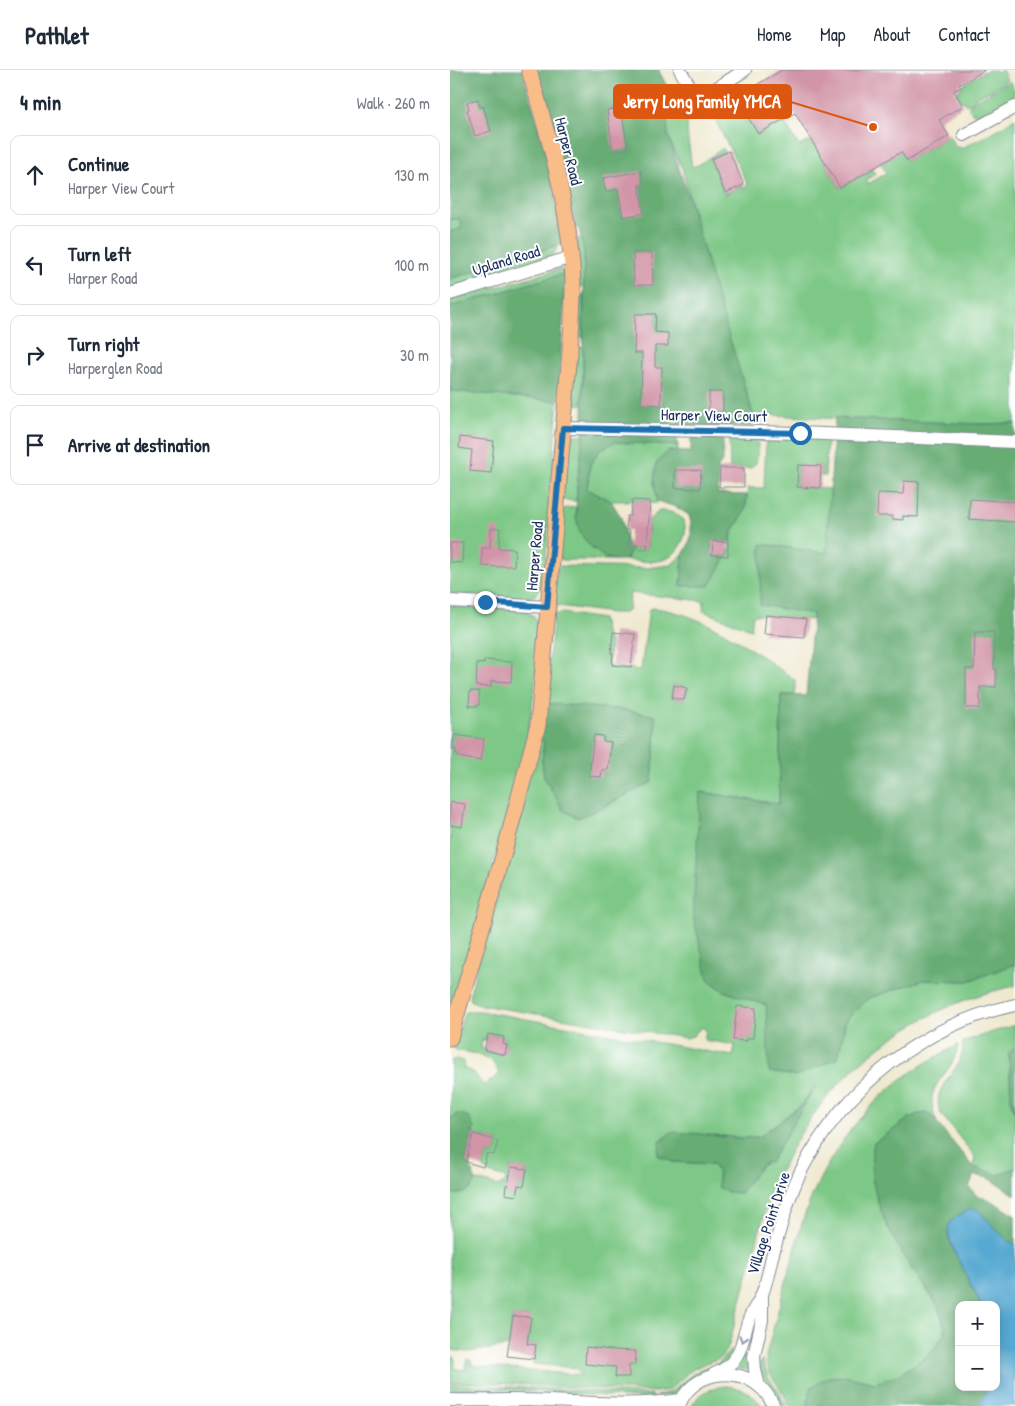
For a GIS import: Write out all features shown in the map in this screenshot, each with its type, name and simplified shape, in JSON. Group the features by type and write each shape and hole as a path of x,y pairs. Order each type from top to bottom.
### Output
{"main road":[{"name":"Harper Road","path":"450,1038 503,856 538,726 573,306 572,257 564,206 547,132 529,70"}],"street":[{"path":"680,70 698,100 745,70"},
{"path":"964,135 1015,108"},
{"name":"Upland Road","path":"450,294 572,257"},
{"name":"Harper View Court","path":"563,428 800,433 1015,442"},
{"path":"450,601 547,607"},
{"name":"Village Point Drive","path":"680,1403 689,1389 700,1380 730,1365 739,1351 750,1317 762,1294 788,1204 801,1171 824,1133 846,1104 876,1074 909,1049 952,1026 974,1017 1015,1005"},
{"name":"Village Point Drive","path":"760,1386 755,1370 754,1356 762,1320 762,1294"},
{"path":"713,1375 729,1373 745,1377 760,1386 774,1406"},
{"path":"450,1400 510,1399 613,1406 680,1403"},
{"path":"450,1405 466,1400"}],"green space":[{"path":"450,70 522,70 547,155 564,243 450,279 450,232 462,228 460,219 450,219"},
{"path":"536,70 660,70 672,96 666,109 668,135 693,211 753,414 753,426 675,426 678,446 615,442 600,450 590,465 587,489 611,501 621,517 628,548 632,548 626,560 605,558 589,545 580,533 576,517 577,488 583,437 584,251 579,229 575,227 567,184"},
{"path":"987,70 996,70 997,72 1002,70 1007,80 990,91 978,95 971,103 966,105 956,92 962,88 961,86"},
{"path":"1009,81 1015,91 1012,100 986,115 982,116 972,113 968,107 978,98"},
{"path":"672,96 681,113 686,111 692,167 723,148 725,152 710,159 725,194 748,185 711,112 737,98 758,134 783,120 799,146 811,140 840,188 872,169 875,174 866,180 868,184 887,173 881,164 901,152 907,161 949,136 956,147 962,148 1015,118 1015,423 917,423 753,414 725,325 682,170 669,137 667,114"},
{"path":"450,219 460,219 462,228 450,232"},
{"path":"581,237 584,251 584,288 579,286 577,240"},
{"path":"559,245 554,254 539,261 450,288 450,279"},
{"path":"560,269 566,273 450,307 450,300"},
{"path":"566,273 558,401 450,391 450,307"},
{"path":"583,294 583,338 578,336 579,297"},
{"path":"583,347 582,405 572,403 576,348"},
{"path":"450,391 558,401 544,582 535,595 529,598 450,594"},
{"path":"835,418 981,424 1015,423 1015,964 969,981 923,980 869,998 846,1019 838,1058 796,1076 769,1072 766,1005 723,991 708,979 693,916 700,792 779,804 781,695 806,696 813,614 760,605 761,544 826,553"},
{"path":"729,434 755,436 758,442 758,453 756,463 751,468 730,468"},
{"path":"575,435 582,435 583,437 576,501 563,500 568,439"},
{"path":"768,437 826,439 827,442 825,476 821,476 821,466 798,465 797,487 831,489 826,553 761,544 813,614 813,620 753,615 751,629 703,611 704,601 630,593 629,610 624,613 559,606 554,602 557,568 560,566 645,568 671,565 683,554 681,586 724,561 728,556 732,533 745,511 748,488 764,488 766,440"},
{"path":"691,438 723,438 723,460 718,467 718,494 747,495 745,511 732,533 730,542 712,541 712,555 728,556 710,586 681,586 683,554 691,538 689,515 676,507 657,501 654,481 656,464 668,451 691,452"},
{"path":"615,442 678,446 678,452 668,451 654,481 657,503 632,500 611,501 587,490 590,465 600,450"},
{"path":"576,507 576,517 605,558 615,560 563,560 559,558 562,509"},
{"path":"659,511 674,513 684,523 685,534 677,551 668,558 658,561 626,560 632,548 647,549 649,520"},
{"path":"450,605 523,610 534,616 540,631 527,742 450,1022"},
{"path":"655,608 686,615 714,627 754,651 795,680 795,695 781,695 779,804 701,792 723,991 766,1005 838,1058 846,1019 869,998 923,980 969,981 1015,964 1015,986 968,999 909,1027 882,1045 857,1066 834,1089 814,1114 796,1141 772,1190 728,1348 720,1358 689,1372 669,1390 656,1392 496,1383 450,1383 450,1357 455,1357 455,1369 465,1370 467,1359 474,1365 482,1367 582,1375 576,1368 533,1364 536,1345 527,1344 530,1317 513,1316 508,1346 469,1352 450,1350 450,1182 472,1187 476,1181 499,1186 505,1183 506,1178 489,1173 483,1167 487,1153 494,1155 498,1141 473,1134 474,1127 457,1114 450,1119 451,1061 458,1059 464,1062 464,1069 475,1074 485,1085 499,1074 495,1066 486,1057 454,1049 464,1013 468,1011 481,1011 733,1056 735,1045 704,1040 706,1030 701,1027 693,1036 686,1038 481,1005 472,1001 469,997 539,739 544,741 542,761 544,777 563,810 578,818 652,782 656,731 655,716 626,710 544,703 554,615 562,613 602,619 606,636 610,641 608,666 641,670 649,609","holes":["674,685 687,688 684,700 672,698","488,1034 504,1037 503,1044 507,1045 500,1054 481,1048 482,1040 486,1040","813,1089 767,1162 760,1167 740,1193 718,1173 713,1164 673,1162 658,1155 715,1135 741,1138 759,1137 800,1106","511,1167 527,1170 524,1186 508,1184","507,1185 518,1187 516,1196 505,1194"]},
{"path":"544,703 626,710 655,716 656,731 652,782 578,818 563,810 544,777 542,761 544,741 539,739"},
{"path":"1015,1025 1015,1047 1009,1053 1011,1102 1015,1112 1015,1168 998,1175 973,1167 975,1157 941,1114 938,1103 939,1094 959,1062 963,1042"},
{"path":"958,1045 950,1066 939,1081 932,1097 937,1122 929,1113 918,1114 908,1119 883,1218 911,1268 938,1306 946,1333 929,1355 897,1376 875,1383 845,1376 808,1403 810,1406 789,1406 769,1370 766,1356 800,1229 824,1170 845,1137 870,1107 906,1076"},
{"path":"1015,1047 1015,1112 1011,1102 1009,1053"},
{"path":"816,1085 770,1163 767,1162 760,1167 740,1193 727,1192 718,1187 718,1173 713,1164 673,1162 658,1155 660,1142 671,1132 741,1138 759,1137 800,1106"},
{"path":"929,1113 973,1167 998,1175 1015,1168 1015,1195 989,1178 974,1175 969,1187 977,1196 988,1199 1015,1215 1015,1245 1000,1234 979,1211 948,1233 950,1242 979,1301 955,1301 955,1391 986,1391 979,1406 810,1406 808,1403 811,1387 828,1377 845,1376 875,1383 897,1376 929,1355 946,1333 936,1302 903,1256 887,1225 880,1209 872,1175 874,1143 918,1114"},
{"path":"457,1114 465,1115 470,1119 474,1127 466,1162 470,1165 476,1181 466,1192 450,1194 450,1119"},
{"path":"731,1350 732,1355 728,1360 712,1370 697,1376 674,1395 656,1396 671,1392 699,1370 717,1364"},
{"path":"742,1356 748,1358 748,1370 734,1368"},
{"path":"762,1360 768,1377 778,1390 786,1406 782,1406 763,1376 759,1363"},
{"path":"450,1385 577,1390 653,1395 653,1397 651,1399 498,1389 450,1390"},
{"path":"726,1386 746,1391 762,1406 691,1406 706,1391"}],"water":[{"path":"970,1209 979,1211 1007,1240 1015,1245 1015,1406 979,1406 985,1391 1000,1391 1000,1301 980,1301 955,1252 948,1232 950,1222"}],"building":[{"path":"782,70 985,70 959,85 961,87 954,91 963,106 939,120 949,136 907,161 901,152 840,188 795,113 758,134 736,97"},
{"path":"478,99 480,107 483,106 491,131 475,136 467,110 469,109 467,102"},
{"path":"621,108 628,149 613,151 607,110"},
{"path":"729,151 744,185 725,193 711,159"},
{"path":"641,171 643,185 639,185 644,213 623,217 618,189 606,192 603,178"},
{"path":"633,253 652,253 653,285 634,285"},
{"path":"635,314 656,314 655,332 668,333 668,346 655,346 655,367 662,367 661,405 641,404 642,353 634,353"},
{"path":"709,392 723,392 723,413 709,413"},
{"path":"460,437 494,441 491,473 470,471 472,450 459,448"},
{"path":"798,465 821,466 820,488 797,487"},
{"path":"720,468 744,468 744,487 719,487"},
{"path":"675,470 701,470 700,489 675,488"},
{"path":"904,481 919,482 918,517 903,516 903,520 892,519 892,516 877,516 878,493 903,494"},
{"path":"970,499 1015,502 1015,522 969,519"},
{"path":"632,500 650,501 647,549 628,548 630,530 626,530 627,516 630,516"},
{"path":"491,528 500,528 499,548 515,549 514,566 482,566 482,548 490,548"},
{"path":"713,541 728,542 728,556 712,555"},
{"path":"450,543 463,543 462,563 450,562"},
{"path":"766,615 806,619 804,637 764,634"},
{"path":"613,632 635,634 631,667 612,665"},
{"path":"975,632 994,632 996,687 980,687 980,708 966,708 966,669 974,669"},
{"path":"484,660 512,662 511,682 491,681 491,687 476,686 477,663 484,664"},
{"path":"674,685 687,688 684,700 672,698"},
{"path":"470,691 479,691 479,706 469,706"},
{"path":"454,735 484,739 480,761 458,757 459,754 456,754 456,749 452,749"},
{"path":"594,735 603,736 603,741 611,742 608,770 602,770 601,777 589,776"},
{"path":"450,802 465,804 462,827 450,825"},
{"path":"737,1006 756,1008 753,1038 747,1038 747,1041 733,1040"},
{"path":"488,1034 504,1037 503,1044 507,1045 505,1055 484,1050"},
{"path":"473,1134 498,1141 494,1155 487,1153 483,1167 466,1162"},
{"path":"511,1167 527,1169 524,1186 518,1185 516,1196 505,1194"},
{"path":"513,1316 531,1317 527,1344 536,1345 534,1359 507,1356"},
{"path":"586,1347 636,1351 635,1365 629,1365 629,1377 615,1377 616,1367 585,1364"}],"place":[{"name":"Jerry Long Family YMCA","path":"873,127"}],"route":[{"path":"485,602 547,607 563,428 800,433"}]}
